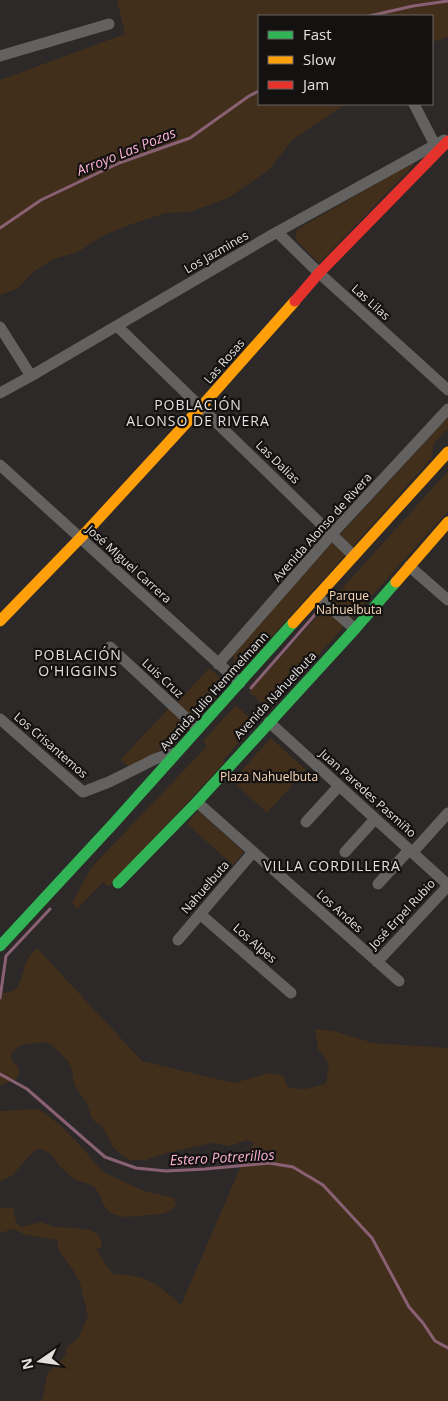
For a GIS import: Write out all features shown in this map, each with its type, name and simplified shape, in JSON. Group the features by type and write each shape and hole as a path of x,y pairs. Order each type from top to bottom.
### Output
{"main road":[{"name":"Las Rosas","path":"0,621 81,538 201,407 319,273 448,139"},
{"name":"Avenida Julio Hemmelmann","path":"0,946 113,824 448,452"},
{"name":"Avenida Nahuelbuta","path":"118,883 196,802 355,629 448,522"}],"street":[{"path":"0,56 109,24"},
{"path":"415,105 435,145"},
{"name":"Los Jazmines","path":"0,393 277,232 448,139"},
{"name":"Las Lilas","path":"277,232 319,273 448,390"},
{"name":"Las Dalias","path":"117,326 354,556"},
{"path":"0,327 31,376"},
{"name":"Avenida Alonso de Rivera","path":"218,664 332,534 448,409"},
{"name":"José MIguel Carrera","path":"0,465 240,683"},
{"path":"410,566 448,600"},
{"path":"317,596 355,629"},
{"name":"Luis Cruz","path":"110,647 198,730"},
{"name":"Los Crisantemos","path":"0,719 83,792 109,782 155,759 178,752"},
{"name":"Juan Paredes Pasmiño","path":"269,722 448,886"},
{"path":"306,822 339,786"},
{"name":"Los Andes","path":"196,802 399,982"},
{"path":"378,884 448,813"},
{"path":"346,852 376,819"},
{"name":"Nahuelbuta","path":"178,940 253,852"},
{"name":"José Erpel Rubio","path":"377,962 448,886"},
{"name":"Los Alpes","path":"200,914 292,993"}],"green space":[{"path":"117,0 448,0 448,37 433,42 433,15 258,15 258,105 344,105 292,140 269,170 228,198 190,212 166,213 104,235 78,252 54,259 33,272 17,289 0,295 0,80 125,34"},
{"path":"412,163 414,165 319,263 297,241 295,234 298,229"},
{"path":"448,417 448,429 434,443 431,459 242,670 234,662 233,652 236,648"},
{"name":"Parque Nahuelbuta","path":"448,471 448,511 269,710 249,692"},
{"path":"209,668 227,684 195,720 176,704"},
{"path":"236,705 256,724 223,760 225,762 109,887 103,882 77,909 72,903 91,868 207,746 203,741"},
{"path":"168,709 187,726 160,750 129,767 120,760"},
{"name":"Plaza Nahuelbuta","path":"271,738 306,770 267,813 232,781"},
{"path":"198,811 244,852 233,865 187,824"},
{"path":"37,948 142,1061 234,1083 269,1073 283,1075 288,1088 306,1089 326,1084 329,1064 318,1049 315,1029 334,1031 373,1043 448,1048 448,1401 41,1401 47,1374 67,1354 64,1353 68,1346 79,1337 88,1316 80,1283 59,1251 57,1240 26,1235 13,1229 0,1233 1,1208 13,1208 16,1222 21,1227 41,1222 55,1227 90,1230 98,1234 102,1248 96,1249 114,1274 132,1275 148,1280 160,1287 181,1305 243,1161 254,1143 247,1140 229,1146 215,1143 207,1144 146,1160 130,1160 113,1147 102,1126 91,1117 87,1103 74,1083 71,1067 67,1060 52,1045 45,1042 22,1045 16,1048 11,1055 13,1062 18,1066 19,1074 15,1080 0,1085 0,993 8,992 17,987 28,958"},
{"path":"36,1109 42,1111 60,1125 105,1173 144,1191 175,1198 176,1205 170,1211 160,1214 117,1216 105,1206 94,1187 74,1178 62,1168 51,1154 37,1149 13,1175 0,1181 0,1111"}],"waterway":[{"name":"Arroyo Las Pozas","path":"373,15 413,6 448,1"},
{"name":"Arroyo Las Pozas","path":"0,228 41,200 119,163 190,138 258,92"},
{"path":"251,688 320,609"},
{"path":"0,998 6,956 50,909"},
{"name":"Estero Potrerillos","path":"0,1074 27,1089 105,1157 136,1168 166,1171 269,1163 293,1167 323,1185 372,1238 409,1307 435,1341 448,1348"}],"traffic: fast":[{"path":"118,883 197,802 396,582"},
{"path":"0,946 113,824 293,623"}],"traffic: slow":[{"path":"0,621 88,530 295,301"},
{"path":"293,623 448,452"},
{"path":"396,582 448,522"}],"traffic: jam":[{"path":"295,301 319,273 448,141"}],"district":[{"name":"POBLACIÓN ALONSO DE RIVERA","path":"198,412"},
{"name":"POBLACIÓN O'HIGGINS","path":"78,662"},
{"name":"VILLA CORDILLERA","path":"332,865"}]}
